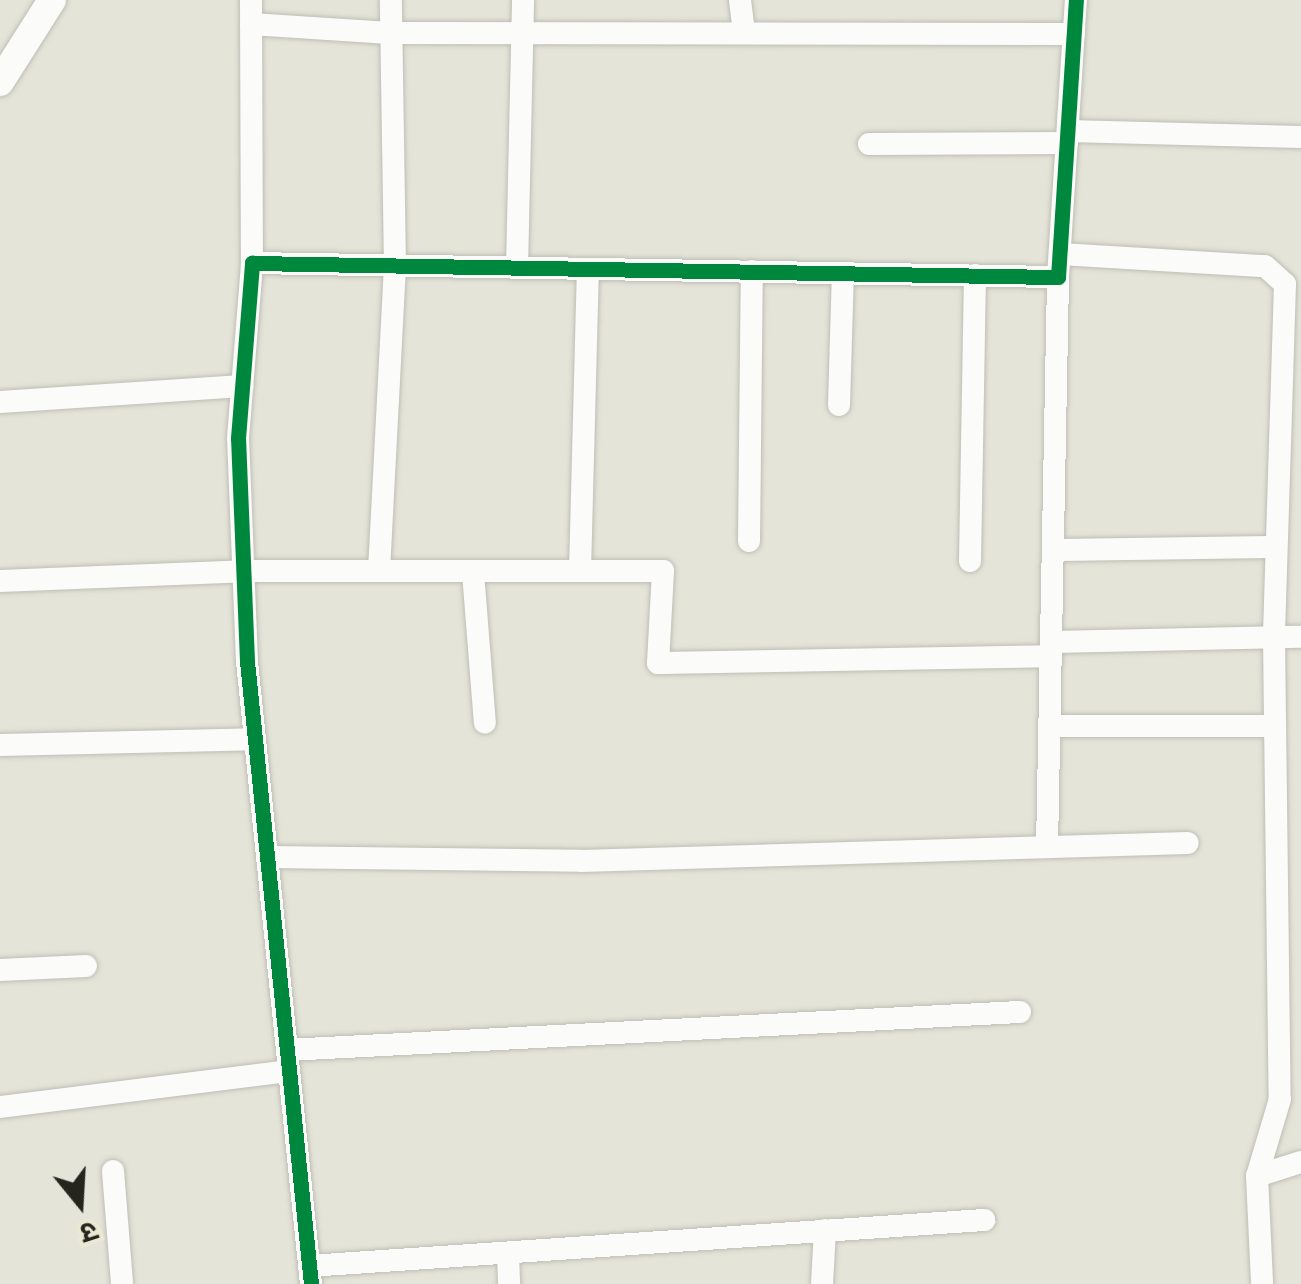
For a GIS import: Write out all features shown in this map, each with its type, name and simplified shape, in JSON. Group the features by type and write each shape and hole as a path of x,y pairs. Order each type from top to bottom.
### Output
{"street":[{"path":"0,82 52,0"},
{"path":"251,0 252,263 242,386 244,571 255,739 310,1275 508,1253 984,1220"},
{"path":"379,572 395,266 392,0"},
{"path":"517,268 523,0"},
{"path":"740,0 744,32"},
{"path":"1047,847 1059,266 1076,0"},
{"path":"252,24 390,33 1074,34"},
{"path":"869,144 1067,137 1301,137"},
{"path":"252,263 974,276 1059,266 1277,272 1285,284 1274,637 1280,1099 1256,1176 1262,1284"},
{"path":"580,572 588,269"},
{"path":"749,541 752,272"},
{"path":"839,405 844,273"},
{"path":"970,561 974,276"},
{"path":"0,402 242,386"},
{"path":"1054,550 1276,547"},
{"path":"0,581 244,571 663,571 658,662 1301,636"},
{"path":"473,572 485,723"},
{"path":"1050,726 1274,726"},
{"path":"0,745 255,739"},
{"path":"267,857 580,860 1188,843"},
{"path":"0,970 86,966"},
{"path":"0,1107 288,1060 1020,1012"},
{"path":"1256,1176 1301,1162"},
{"path":"113,1171 122,1284"},
{"path":"822,1284 825,1230"},
{"path":"508,1253 509,1284"}],"cycle path":[{"path":"311,1284 247,661 238,438 252,263 1058,277 1076,0"}]}
